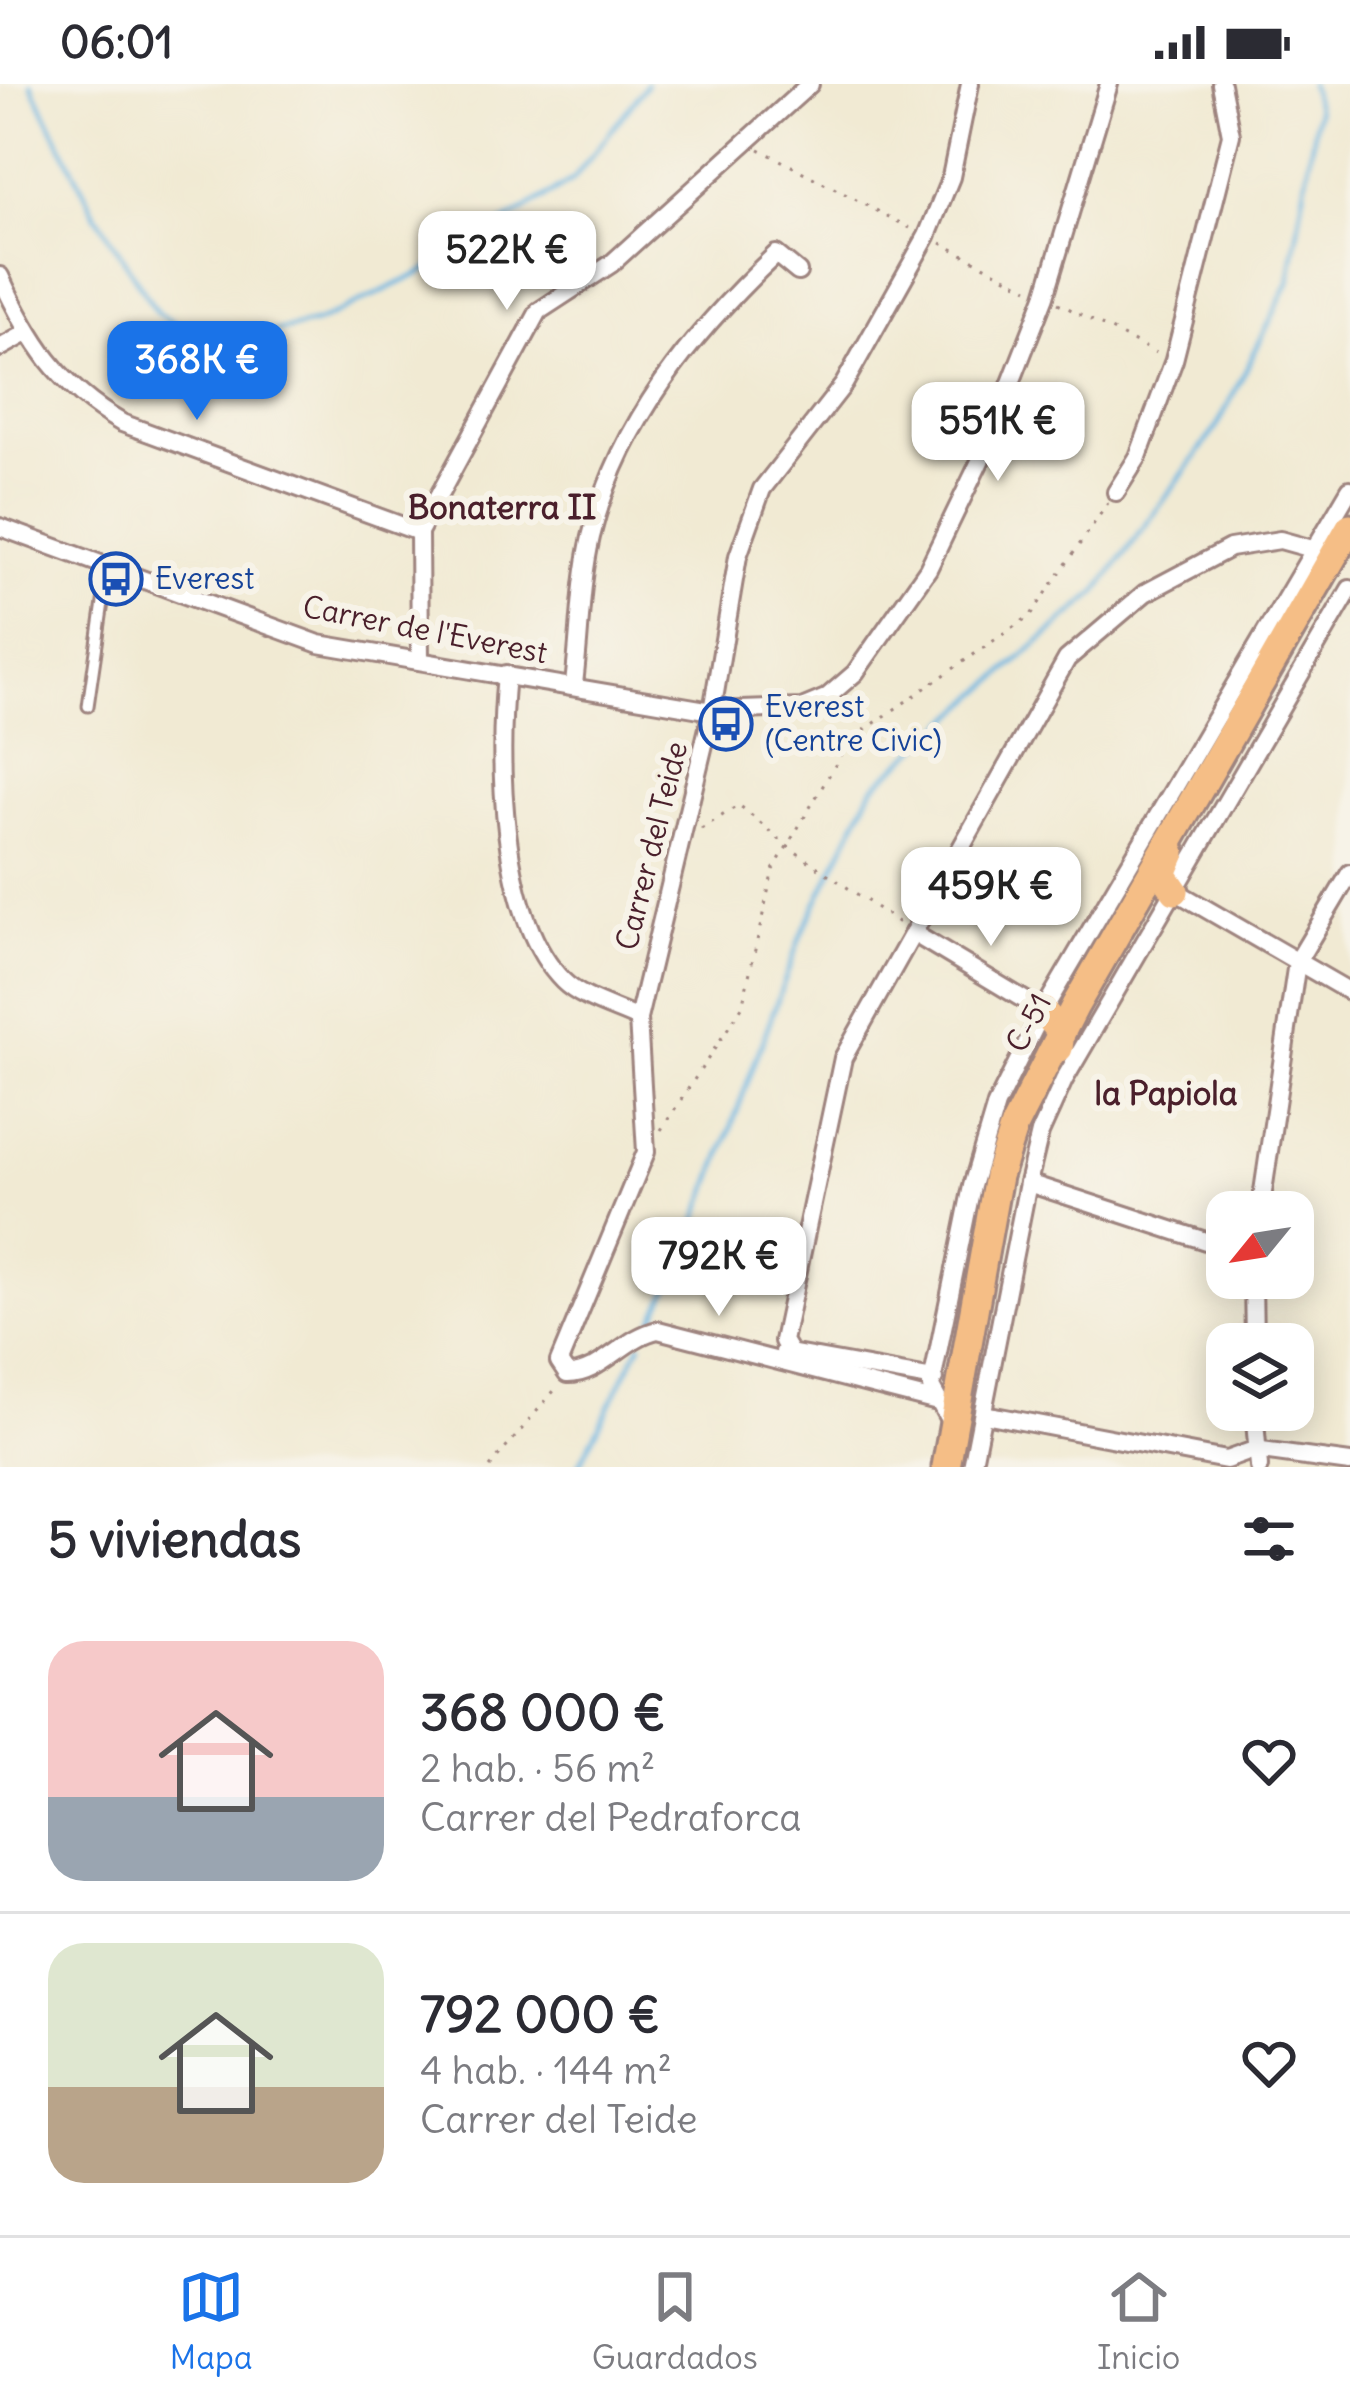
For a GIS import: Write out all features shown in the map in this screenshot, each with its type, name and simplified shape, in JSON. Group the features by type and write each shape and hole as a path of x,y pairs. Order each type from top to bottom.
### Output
{"main road":[{"path":"1161,887 1164,867 1216,778 1222,753 1287,612 1320,558 1350,527"},
{"path":"1287,612 1350,545"},
{"name":"C-51","path":"981,1309 1010,1232 1049,1081 1350,545"},
{"name":"C-51","path":"959,1467 998,1177 1014,1126 1052,1021 1161,887"},
{"path":"1022,1173 1017,1140 1057,1053 1052,1021"},
{"path":"946,1467 953,1427 942,1391 967,1385 981,1309"}],"street":[{"path":"420,662 419,532 539,311 611,264 810,84"},
{"name":"Carrer del Teide","path":"567,1374 559,1362 562,1347 646,1152 638,1018 712,711 737,556 762,489 844,384 927,236 951,177 970,84"},
{"name":"Carrer de l'Everest","path":"0,527 319,644 712,711 802,708 826,698 855,673 928,569 982,457 1045,296 1109,84"},
{"path":"1202,84 1225,104"},
{"path":"1116,492 1138,457 1174,360 1231,135 1221,84"},
{"path":"574,684 590,541 610,471 658,386 728,299 776,254 798,272"},
{"path":"0,276 27,333 80,399 122,423 419,532"},
{"path":"0,348 27,333"},
{"path":"766,1358 784,1346 843,1058 1067,659 1145,593 1230,548 1280,541 1320,558 1350,489"},
{"path":"1350,589 1161,887 1350,992"},
{"path":"942,1391 942,1354 996,1105 1052,1021 1287,612"},
{"path":"506,674 500,740 503,811 520,892 546,962 568,986 638,1018"},
{"path":"1263,1191 1298,962 1350,873"},
{"path":"913,933 1052,1021"},
{"path":"1022,1173 1206,1240"},
{"path":"972,1467 1010,1232"},
{"path":"942,1354 981,1309"},
{"path":"567,1374 584,1373 635,1334 658,1330 801,1367 942,1391"},
{"path":"784,1346 801,1367"},
{"path":"784,1346 942,1391"},
{"path":"984,1414 1226,1460 1350,1463"}],"lane":[{"path":"88,706 109,568"}],"path":[{"path":"747,143 1174,360"},
{"path":"646,1152 742,1006 772,870 850,740 1031,615 1116,492"},
{"path":"681,842 739,805 787,846 913,933"},
{"path":"490,1467 567,1374"}],"waterway":[{"path":"31,84 93,210 157,313 210,345 316,323 425,271 573,180 647,84"},
{"path":"649,1328 682,1263 801,935 873,787 1097,592 1217,427 1289,283 1317,111 1310,84"},
{"path":"578,1467 641,1344"}],"place":[{"name":"Everest","path":"116,579"},
{"name":"Everest (Centre Civic)","path":"726,724"}],"district":[{"name":"Bonaterra II","path":"502,507"},
{"name":"la Papiola","path":"1166,1093"}]}
